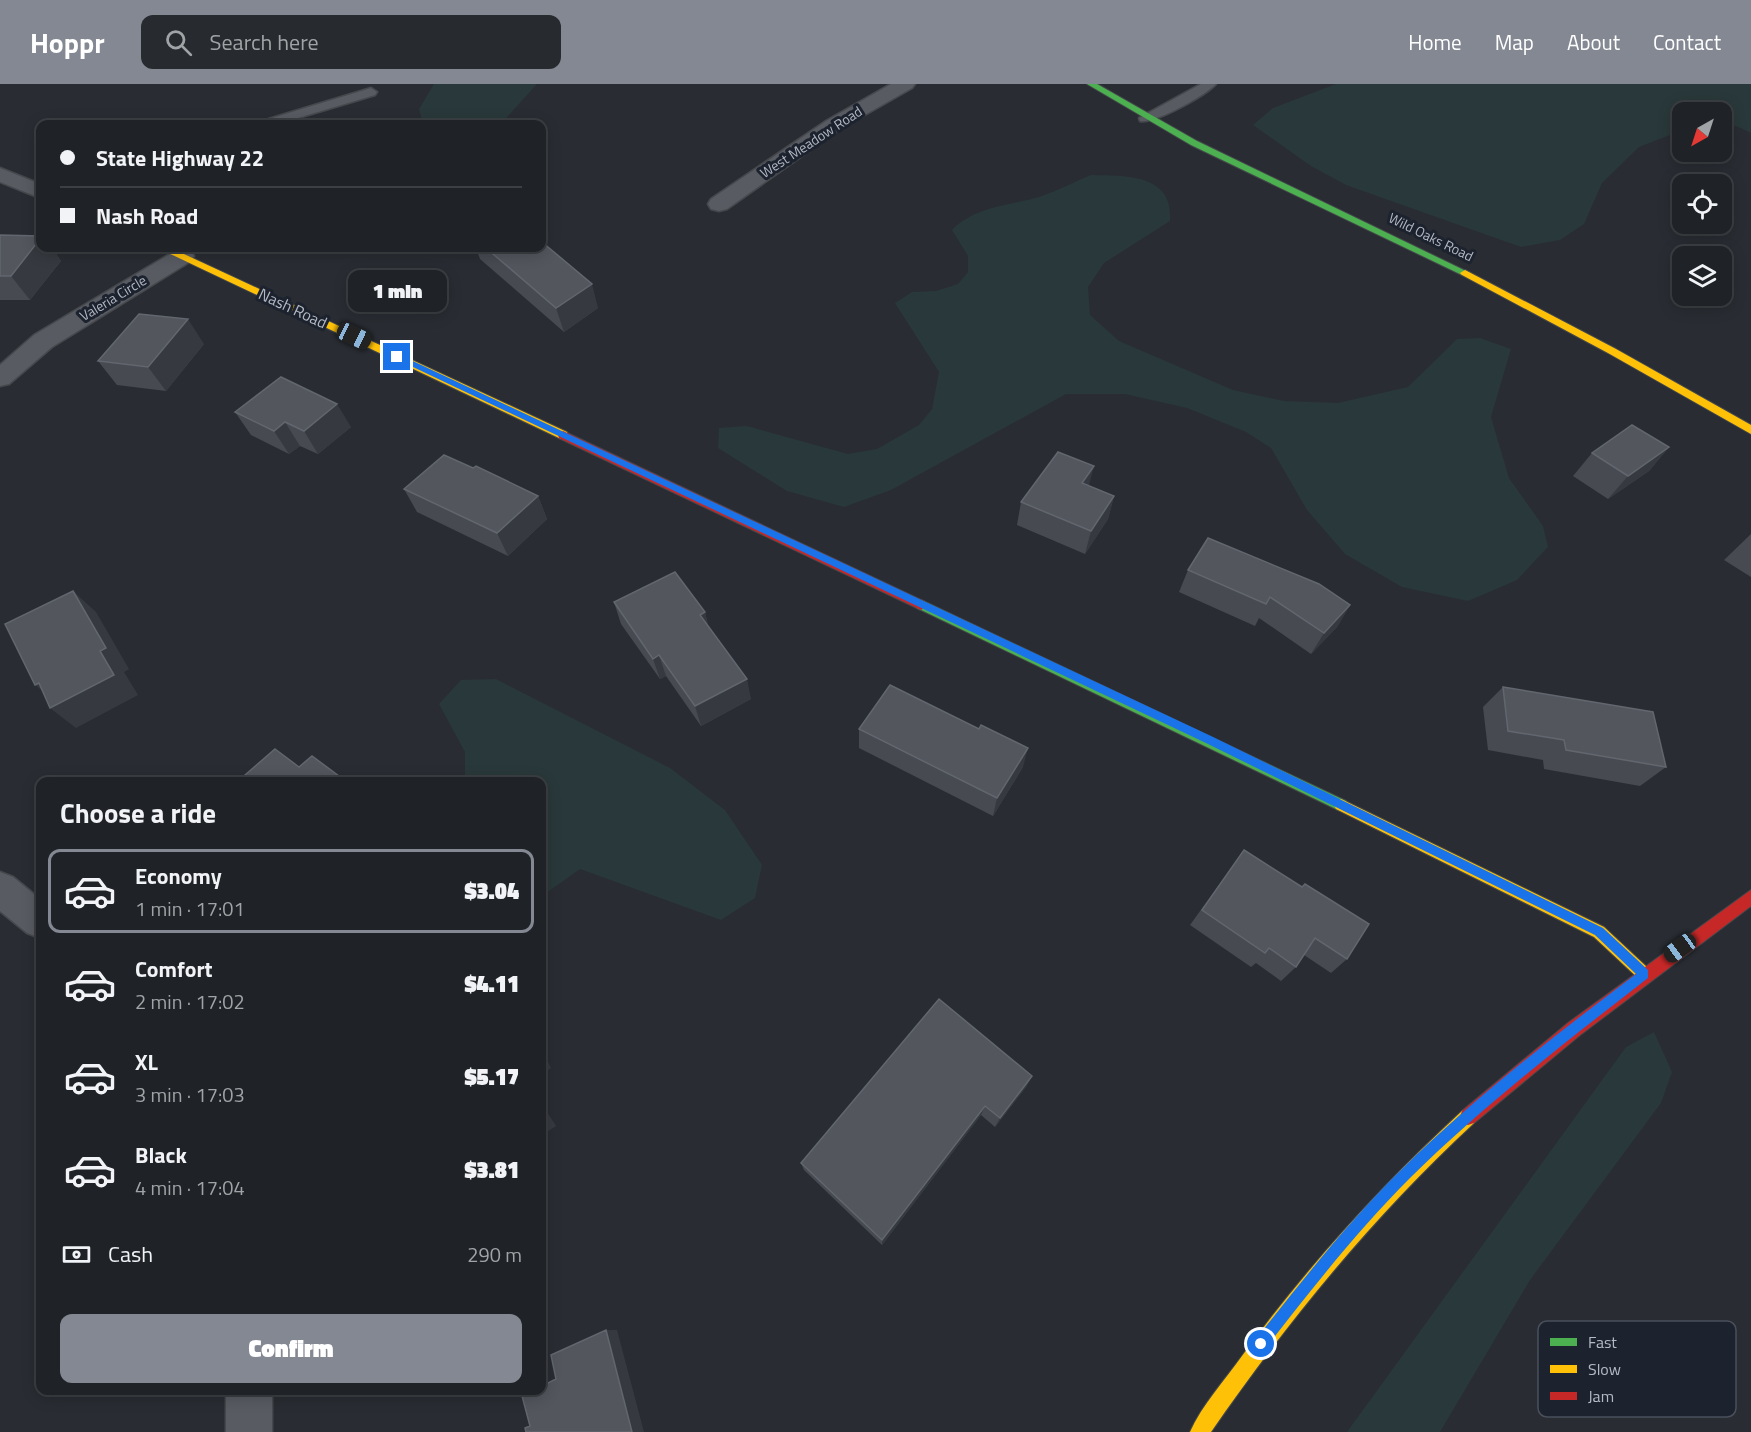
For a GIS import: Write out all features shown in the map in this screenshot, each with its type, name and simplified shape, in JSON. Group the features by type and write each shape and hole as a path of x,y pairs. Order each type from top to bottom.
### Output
{"street":[{"name":"West Meadow Road","path":"719,204 833,125 905,84"},
{"name":"Wild Oaks Road","path":"1091,84 1145,118 1456,268 1643,367 1751,430"},
{"path":"0,174 36,190"},
{"name":"Valeria Circle","path":"0,378 43,340 173,252"},
{"name":"Nash Road","path":"176,252 1230,750 1599,932 1644,974"},
{"name":"Valeria Circle","path":"0,354 43,340"},
{"path":"0,889 36,918"},
{"path":"1200,1432 1247,1361 1327,1259 1406,1174 1489,1099 1565,1035 1644,974 1751,897"},
{"path":"249,1395 249,1432"}],"lane":[{"path":"1145,118 1175,105 1210,84"},
{"path":"278,120 372,92"}],"shaded area":[{"path":"434,84 537,84 505,120 422,120 419,109"},
{"path":"1336,84 1751,84 1751,133 1732,126 1732,102 1672,102 1672,134 1639,147 1602,183 1584,224 1560,240 1521,247 1346,185 1311,166 1253,125 1273,108"},
{"path":"1091,175 1132,177 1155,186 1164,194 1169,205 1170,221 1104,263 1088,287 1090,315 1119,341 1233,390 1284,401 1338,403 1408,387 1457,339 1480,338 1511,349 1491,417 1509,478 1543,526 1548,547 1517,580 1468,601 1402,587 1345,554 1307,510 1271,448 1246,432 1187,408 1125,394 1066,394 891,490 844,507 787,491 718,448 719,428 747,426 848,454 877,449 919,425 932,409 939,372 895,303 912,292 936,291 958,284 968,272 968,256 952,230 961,222 982,211 1039,197"},
{"path":"496,679 670,768 725,810 762,865 755,898 721,920 580,869 546,893 546,777 465,777 465,752 439,704 461,680"},
{"path":"1654,1032 1672,1072 1661,1103 1530,1280 1440,1432 1347,1432 1626,1047"}],"building":[{"path":"0,235 36,236 36,244 11,276 0,276"},
{"path":"546,245 592,284 556,308 491,252 546,252"},
{"path":"139,314 188,319 148,367 98,361"},
{"path":"281,377 337,404 304,431 285,422 274,431 235,412"},
{"path":"1632,425 1669,447 1628,476 1592,453"},
{"path":"1058,452 1094,466 1082,483 1114,496 1091,531 1021,502"},
{"path":"444,455 473,468 476,466 538,496 497,533 404,489"},
{"path":"1208,538 1319,584 1350,605 1324,633 1270,597 1266,604 1188,570"},
{"path":"675,572 705,612 700,615 747,679 695,706 659,655 653,659 614,602"},
{"path":"73,591 106,648 100,651 114,675 50,708 39,683 35,685 5,624"},
{"path":"890,685 979,729 981,725 1028,748 997,798 859,729"},
{"path":"1503,687 1653,712 1666,767 1566,750 1564,740 1508,731"},
{"path":"275,749 299,767 312,756 340,777 243,777"},
{"path":"1244,850 1302,887 1305,884 1369,924 1347,959 1315,938 1296,967 1269,948 1265,953 1202,910"},
{"path":"939,999 1032,1076 1000,1118 985,1106 882,1240 801,1163"},
{"path":"606,1330 632,1432 526,1432 525,1428 530,1426 522,1396 546,1395 546,1384 556,1379 551,1355"}],"traffic: fast":[{"path":"1091,84 1194,143 1465,273"},
{"path":"921,605 1341,805"}],"traffic: slow":[{"path":"174,252 563,435"},
{"path":"1465,273 1612,351 1751,430"},
{"path":"1341,805 1599,932 1644,974"},
{"path":"1200,1432 1260,1347 1357,1227 1429,1153 1468,1117"}],"traffic: jam":[{"path":"563,435 921,605"},
{"path":"1468,1117 1574,1029 1751,897"}],"route":[{"path":"397,357 1209,740 1599,932 1644,974 1565,1035 1489,1099 1406,1174 1327,1259 1261,1344"}]}
